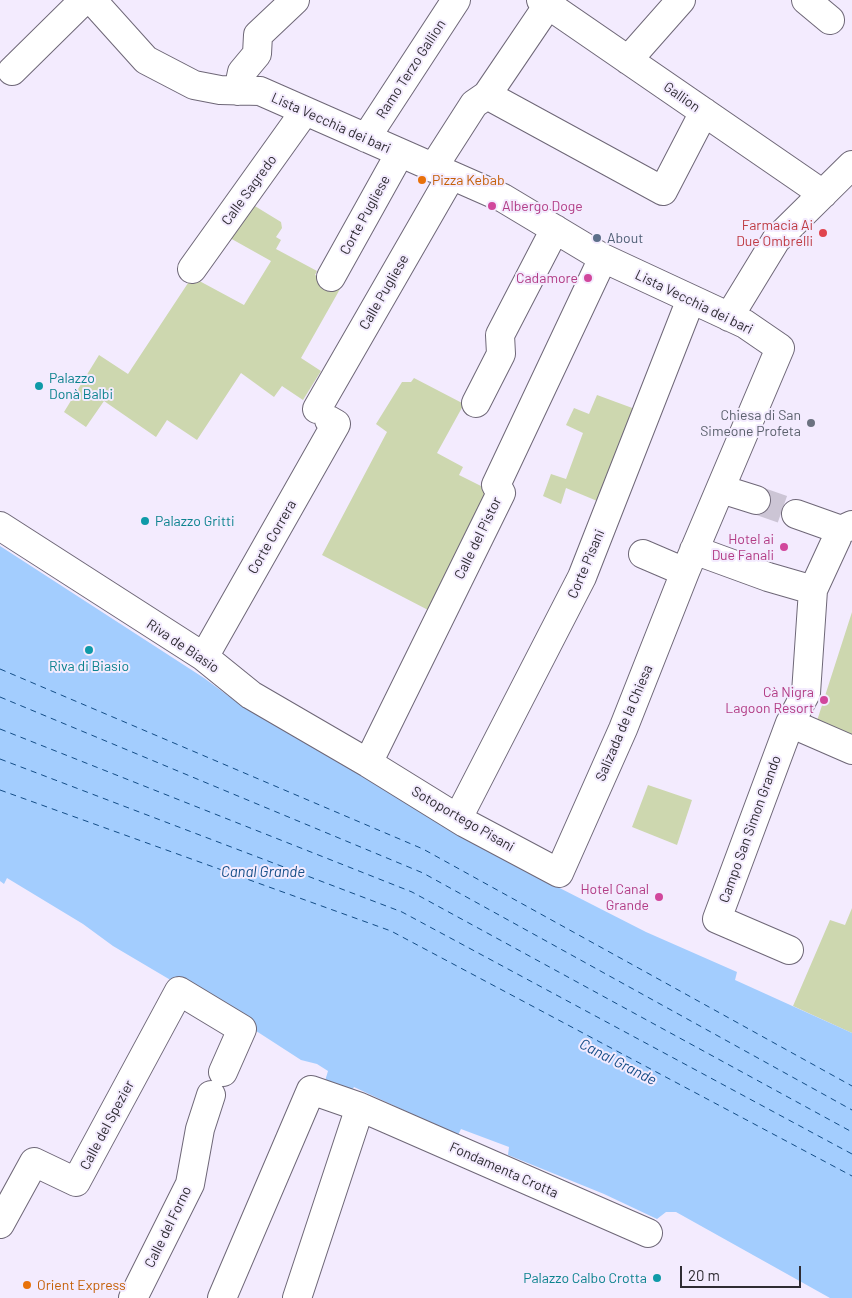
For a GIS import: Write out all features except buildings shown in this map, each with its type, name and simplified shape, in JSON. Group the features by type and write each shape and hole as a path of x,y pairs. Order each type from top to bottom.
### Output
{"street":[{"path":"12,71 84,0"},
{"name":"Lista Vecchia dei bari","path":"92,0 146,60 194,85 220,90 260,91 503,198 603,258 745,324 780,348"},
{"path":"238,91 242,72 257,54 258,35 295,0"},
{"name":"Ramo Terzo Gallion","path":"366,138 456,0"},
{"path":"628,60 681,0"},
{"path":"806,0 830,20"},
{"name":"Gallion","path":"544,2 823,194"},
{"name":"Calle Pugliese","path":"323,414 474,104 488,95 544,2"},
{"path":"488,95 663,191 704,112"},
{"name":"Calle Sagredo","path":"192,269 305,111"},
{"name":"Corte Pugliese","path":"331,277 400,153"},
{"path":"728,317 776,240 852,165"},
{"path":"476,403 501,354 500,335 555,228"},
{"name":"Calle del Pistor","path":"368,763 501,493 496,485 603,258"},
{"name":"Corte Pisani","path":"458,818 582,577 691,299"},
{"name":"Salizada de la Chiesa","path":"559,873 623,729 690,561 780,348"},
{"name":"Corte Correra","path":"204,657 336,424 323,414"},
{"path":"721,489 756,500"},
{"path":"796,514 841,530 842,545"},
{"name":"Riva de Biasio","path":"0,526 204,657 251,695 368,763"},
{"name":"Campo San Simon Grando","path":"789,950 717,919 790,723 815,696 813,590 842,545"},
{"path":"643,554 690,561 768,577 813,590"},
{"path":"790,723 852,750"},
{"name":"Sotoportego Pisani","path":"368,763 458,818 559,873"},
{"name":"Calle del Forno","path":"133,1298 190,1184 200,1129 217,1084 242,1029 178,991"},
{"name":"Calle del Spezier","path":"0,1224 34,1162 76,1182 178,991"},
{"name":"Fondamenta Crotta","path":"222,1298 312,1090 360,1107 648,1234"},
{"path":"297,1298 360,1107"}],"green space":[{"path":"245,200 281,222 282,228 276,237 281,240 276,249 317,271 315,275 340,289 301,358 321,371 303,400 282,386 274,397 241,373 197,440 167,420 156,437 104,401 86,427 64,412 99,355 128,374 192,277 244,305 271,261 221,233"},
{"path":"414,378 464,404 437,453 463,467 459,475 489,490 430,611 322,555 387,432 376,424 402,382 411,382"},
{"path":"597,395 635,409 602,503 566,488 561,504 543,496 551,474 566,479 583,433 566,425 574,408 589,414"},
{"path":"852,612 852,743 815,727"},
{"path":"648,785 692,800 677,845 632,827"},
{"path":"852,908 852,1033 793,1006 830,920 845,925"}],"water":[{"name":"Canal Grande","path":"0,546 204,678 242,706 364,765 542,879 646,932 737,972 735,980 852,1033 852,1298 830,1298 676,1212 666,1212 657,1219 604,1194 508,1155 509,1147 461,1129 458,1135 354,1087 348,1096 325,1081 328,1071 317,1064 301,1060 250,1027 113,946 83,924 7,878 4,884 0,881"}],"ferry route":[{"path":"0,669 423,849 852,1086"},
{"path":"0,697 423,873 852,1110"},
{"path":"0,729 412,892 852,1132"},
{"path":"0,759 402,912 852,1154"},
{"path":"0,790 391,931 852,1176"}],"tunnel":[{"path":"756,500 796,514"}],"place":[{"name":"Pizza Kebab","path":"422,180"},
{"name":"Albergo Doge","path":"492,206"},
{"name":"Farmacia Ai Due Ombrelli","path":"823,233"},
{"name":"About","path":"597,238"},
{"name":"Cadamore","path":"588,278"},
{"name":"Palazzo Donà Balbi","path":"39,386"},
{"name":"Chiesa di San Simeone Profeta","path":"811,423"},
{"name":"Palazzo Gritti","path":"145,521"},
{"name":"Hotel ai Due Fanali","path":"784,547"},
{"name":"Riva di Biasio","path":"89,650"},
{"name":"Cà Nigra Lagoon Resort","path":"824,700"},
{"name":"Hotel Canal Grande","path":"659,897"},
{"name":"Palazzo Calbo Crotta","path":"657,1278"},
{"name":"Orient Express","path":"27,1285"}]}
